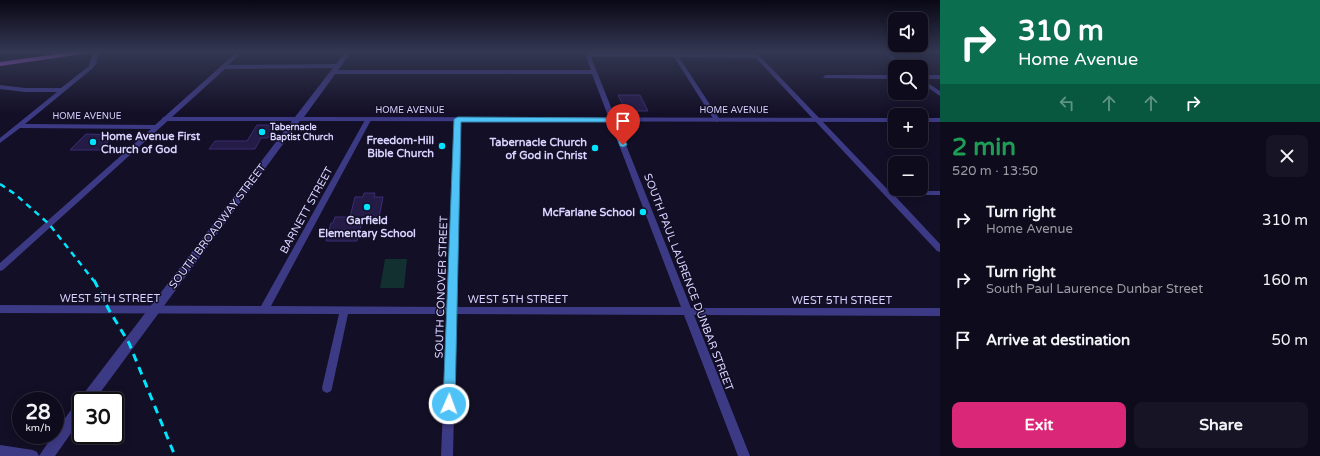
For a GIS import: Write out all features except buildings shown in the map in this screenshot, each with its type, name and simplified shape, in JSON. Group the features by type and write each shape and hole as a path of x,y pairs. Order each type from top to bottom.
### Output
{"street":[{"path":"0,141 84,72"},
{"path":"0,268 218,72"},
{"name":"SOUTH BROADWAY STREET","path":"93,392 333,72"},
{"name":"SOUTH PAUL LAURENCE DUNBAR STREET","path":"594,72 614,120 686,311 744,456"},
{"path":"686,72 717,120"},
{"path":"773,72 940,249"},
{"path":"826,77 888,77"},
{"path":"928,78 940,77"},
{"path":"928,84 940,94"},
{"path":"0,87 25,90 62,90"},
{"name":"HOME AVENUE","path":"166,119 888,120"},
{"name":"SOUTH CONOVER STREET","path":"447,456 458,119"},
{"name":"BARNETT STREET","path":"264,310 368,120"},
{"path":"928,120 940,120"},
{"name":"HOME AVENUE","path":"18,126 157,126"},
{"path":"887,193 940,193"},
{"name":"WEST 5TH STREET","path":"0,309 940,312"},
{"path":"326,388 344,311"},
{"path":"46,456 72,420"},
{"path":"0,451 33,456"}],"green space":[{"path":"385,259 407,259 404,288 380,288"}],"railway":[{"path":"0,184 15,194 49,224 94,281"},
{"path":"94,280 109,310 129,343 175,456"}],"place":[{"name":"Tabernacle Baptist Church","path":"262,132"},
{"name":"Home Avenue First Church of God","path":"93,142"},
{"name":"Freedom-Hill Bible Church","path":"442,146"},
{"name":"Tabernacle Church of God in Christ","path":"595,148"},
{"name":"Garfield Elementary School","path":"367,207"},
{"name":"McFarlane School","path":"643,212"}],"route":[{"path":"449,404 458,119 614,120 623,145"}]}
